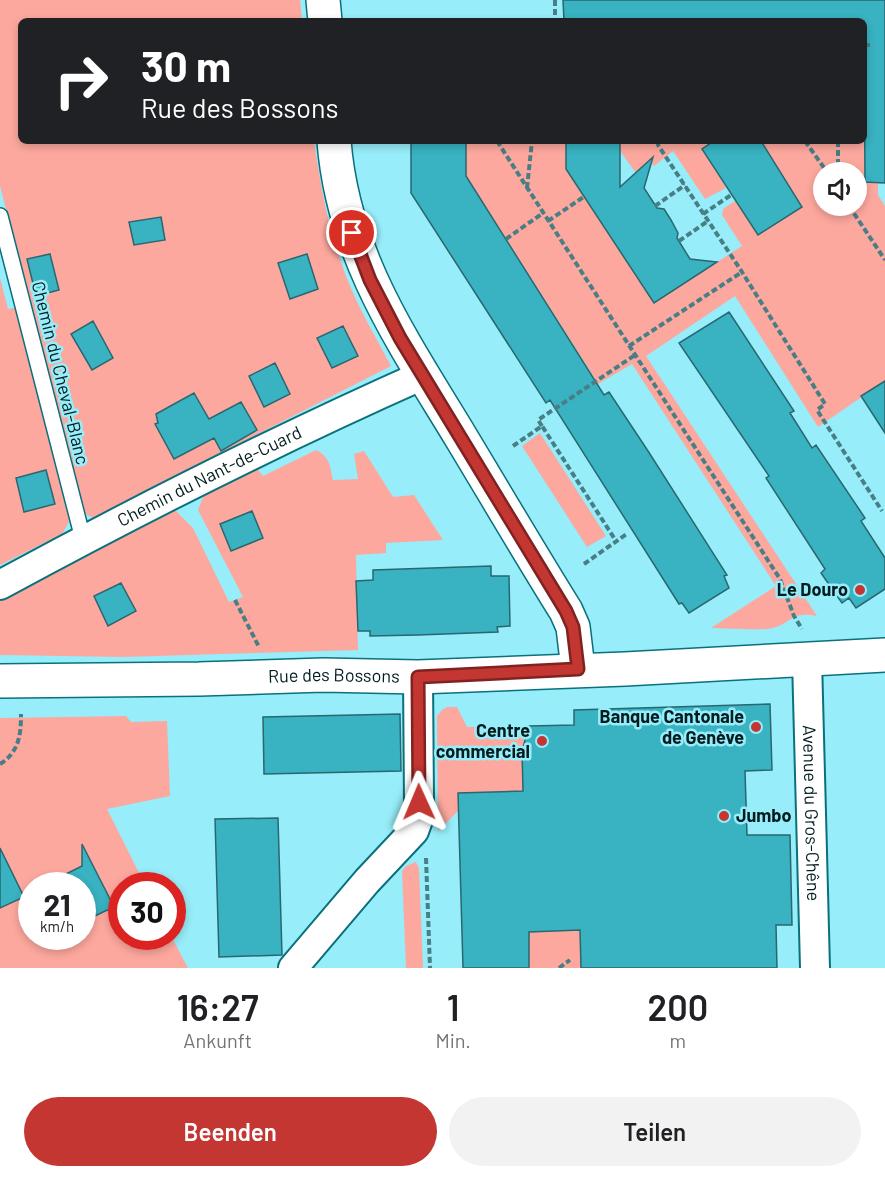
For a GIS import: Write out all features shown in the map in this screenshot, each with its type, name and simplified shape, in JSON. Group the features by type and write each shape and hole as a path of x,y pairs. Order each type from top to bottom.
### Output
{"street":[{"path":"323,0 325,18"},
{"path":"334,144 340,193 370,280 423,375 566,611 573,627 578,669"},
{"name":"Chemin du Nant-de-Cuard","path":"0,585 83,539 234,462 423,375"},
{"name":"Rue des Bossons","path":"0,681 176,680 323,675 418,677 578,669 806,647 885,655"},
{"name":"Avenue du Gros-Chêne","path":"806,647 815,968"},
{"path":"293,968 367,881 414,831 418,820 419,802 418,677"}],"lane":[{"name":"Chemin du Cheval-Blanc","path":"0,216 83,539"}],"path":[{"path":"555,0 555,18"},
{"path":"867,45 873,45"},
{"path":"499,144 780,579 806,647"},
{"path":"527,188 532,144"},
{"path":"658,144 825,404 818,410 882,511"},
{"path":"807,144 820,162"},
{"path":"838,144 838,162"},
{"path":"656,206 685,185"},
{"path":"704,214 731,195"},
{"path":"548,221 585,196"},
{"path":"506,238 543,213"},
{"path":"856,216 885,260"},
{"path":"679,241 708,221"},
{"path":"629,346 742,272"},
{"path":"616,541 538,420 635,356"},
{"path":"513,446 542,426"},
{"path":"584,564 628,533"},
{"path":"236,600 263,656"},
{"path":"0,764 9,758 16,747 21,733 21,714"},
{"path":"426,854 430,968"},
{"path":"559,968 570,960"}],"shaded area":[{"path":"0,0 300,0 302,18 18,18 18,144 314,144 324,202 341,262 357,302 391,366 93,518 82,512 0,186"},
{"path":"466,144 566,144 566,169 654,303 742,246 722,215 723,209 735,201 758,235 802,207 763,144 865,144 865,162 813,162 813,216 867,216 867,182 878,183 878,195 885,206 885,381 818,427 735,296 646,356 817,616 797,616 768,629 711,628 776,586 632,364 598,384 466,176"},
{"path":"620,144 710,144 702,149 726,188 705,199 673,151 654,166 650,161 636,173 620,151"},
{"path":"0,278 8,309 19,307 72,517 62,534 0,565"},
{"path":"540,433 606,536 587,547 522,446"},
{"path":"316,450 327,459 333,480 358,479 354,454 364,451 393,497 414,495 443,540 386,543 386,553 356,555 358,650 123,657 0,655 0,597 173,508 193,528 229,602 243,597 198,510 205,492 255,466 263,476"},
{"path":"447,707 457,707 467,727 529,726 522,751 558,931 580,930 581,968 529,968 527,888 511,791 459,793 459,810 438,831 437,716"},
{"path":"126,716 131,722 167,721 170,796 107,809 138,872 108,872 108,950 178,950 188,968 0,968 0,718"},
{"path":"416,862 419,869 423,968 406,968 402,871 406,866"}],"building":[{"path":"563,0 885,0 885,183 867,182 865,144 867,144 867,18 564,18"},
{"path":"411,144 466,144 466,176 604,395 609,392 648,451 727,575 724,576 729,588 689,613 682,603 679,604 550,400 546,403 411,193"},
{"path":"566,144 620,144 620,187 653,157 644,188 657,208 664,209 678,233 677,238 690,259 717,262 654,303 566,169"},
{"path":"710,144 763,144 802,207 758,235 702,149"},
{"path":"161,217 165,240 134,245 129,222"},
{"path":"50,254 59,290 36,296 27,259"},
{"path":"307,254 318,289 290,299 278,263"},
{"path":"729,312 794,411 790,413 812,448 816,445 865,518 861,521 885,558 885,589 856,608 849,598 842,603 821,573 825,569 766,478 769,476 679,343"},
{"path":"93,321 113,358 92,370 71,334"},
{"path":"343,326 358,356 332,368 317,338"},
{"path":"275,363 290,394 264,407 249,376"},
{"path":"885,381 885,433 861,396"},
{"path":"194,393 209,419 241,402 257,430 221,451 214,438 174,459 155,424 158,423 156,414"},
{"path":"46,470 55,504 24,512 16,478"},
{"path":"252,511 263,538 231,551 220,524"},
{"path":"491,566 491,576 509,576 510,626 497,627 498,632 370,636 370,631 358,631 356,581 373,580 373,570"},
{"path":"121,583 136,611 108,626 94,596"},
{"path":"770,704 772,770 745,771 747,835 790,835 792,925 776,925 777,968 581,968 580,930 529,932 529,968 463,968 458,793 523,791 522,751 529,726 574,725 574,710"},
{"path":"400,714 401,771 264,774 263,717"},
{"path":"278,818 282,955 219,957 215,819"},
{"path":"82,844 108,895 108,910 96,915 96,872 70,872 82,866"},
{"path":"0,848 18,885 18,900 0,908"}],"place":[{"name":"Le Douro","path":"860,590"},
{"name":"Banque Cantonale de Genève","path":"756,727"},
{"name":"Centre commercial","path":"542,741"},
{"name":"Jumbo","path":"724,816"}],"route":[{"path":"352,233 370,280 400,338 566,611 573,627 578,669 418,677 419,802"}]}
